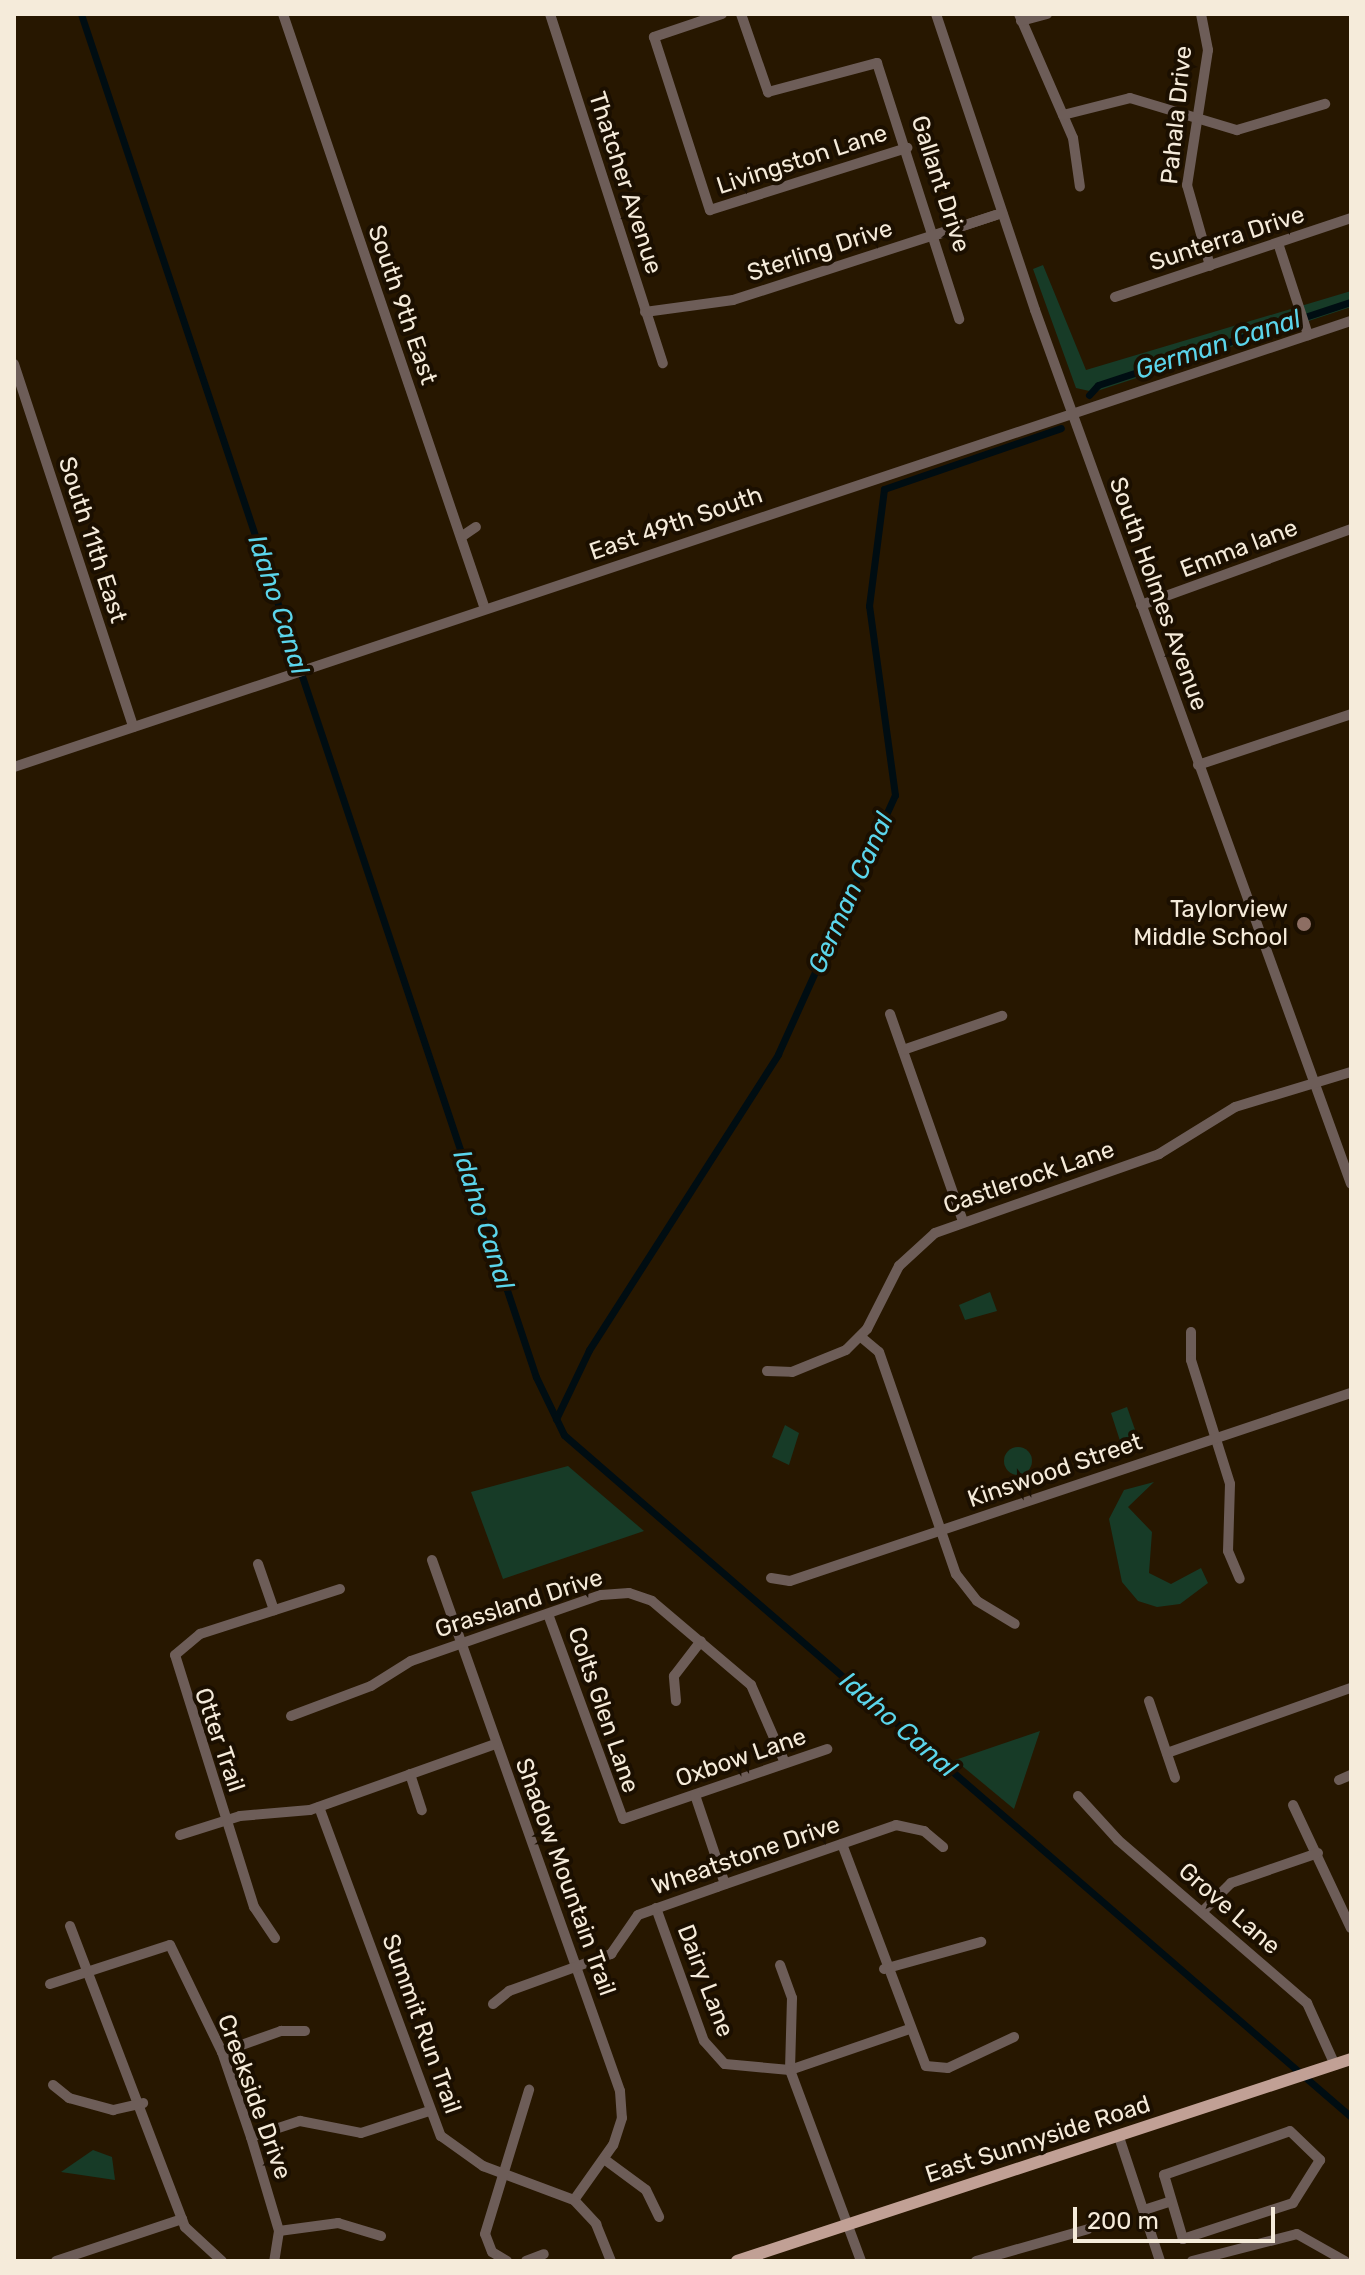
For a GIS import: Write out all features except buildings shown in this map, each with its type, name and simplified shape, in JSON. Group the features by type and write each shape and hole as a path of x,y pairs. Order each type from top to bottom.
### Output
{"main road":[{"name":"East Sunnyside Road","path":"737,2261 1351,2059"}],"street":[{"name":"South 9th East","path":"283,14 485,609"},
{"name":"Thatcher Avenue","path":"550,14 663,363"},
{"name":"Livingston Lane","path":"722,14 654,37 710,210 907,148"},
{"name":"Gallant Drive","path":"741,14 768,92 877,63 936,235 959,319"},
{"name":"South Holmes Avenue","path":"936,14 999,214 1351,1184"},
{"path":"1047,14 1020,18 1063,115 1080,187"},
{"name":"Pahala Drive","path":"1201,14 1208,50 1188,198 1210,266"},
{"path":"1063,115 1130,98 1198,121 1237,130 1325,104"},
{"name":"Sterling Drive","path":"645,312 733,300 999,214"},
{"name":"Sunterra Drive","path":"1115,297 1351,218"},
{"path":"1278,243 1308,335"},
{"name":"East 49th South","path":"14,767 1351,321"},
{"name":"South 11th East","path":"14,364 133,727"},
{"path":"461,537 476,527"},
{"name":"Emma lane","path":"1141,605 1351,529"},
{"path":"1198,765 1351,714"},
{"path":"890,1014 963,1221"},
{"path":"903,1050 1002,1016"},
{"name":"Castlerock Lane","path":"767,1371 824,1363 861,1337 908,1254 963,1221 1159,1154 1235,1107 1351,1072"},
{"path":"1191,1332 1191,1360 1218,1437 1232,1497 1228,1551 1240,1579"},
{"path":"861,1337 879,1352 941,1530 967,1590 1015,1624"},
{"name":"Kinswood Street","path":"771,1578 790,1581 1351,1393"},
{"name":"Shadow Mountain Trail","path":"432,1560 577,1968 623,2109 604,2159 574,2200"},
{"path":"258,1564 274,1610 340,1589"},
{"name":"Grassland Drive","path":"291,1716 461,1644 548,1614 629,1593 652,1601 759,1695 785,1763"},
{"name":"Otter Trail","path":"274,1610 188,1639 175,1655 225,1820 261,1924 275,1938"},
{"name":"Colts Glen Lane","path":"548,1614 623,1819"},
{"path":"676,1701 674,1676 701,1641"},
{"path":"1167,1753 1351,1688"},
{"path":"1149,1701 1175,1778"},
{"path":"180,1835 225,1820 319,1807 495,1744"},
{"name":"Oxbow Lane","path":"623,1819 827,1749"},
{"path":"410,1774 422,1810"},
{"path":"1339,1780 1351,1775"},
{"path":"695,1795 725,1884"},
{"name":"Grove Lane","path":"1078,1796 1307,2003 1335,2065"},
{"path":"1293,1805 1351,1928"},
{"name":"Summit Run Trail","path":"319,1807 429,2111 451,2146 574,2200 596,2224 611,2261"},
{"name":"Wheatstone Drive","path":"493,2004 509,1991 611,1954 629,1923 656,1908 904,1824 943,1847"},
{"path":"842,1844 884,1969 921,2060 941,2070 1014,2037"},
{"path":"1203,1911 1231,1883 1318,1853"},
{"name":"Dairy Lane","path":"656,1908 710,2051 739,2069 790,2070 907,2030"},
{"path":"70,1926 86,1972 143,2103 182,2219 191,2237 222,2261"},
{"path":"884,1969 981,1942"},
{"name":"Creekside Drive","path":"86,1972 170,1945 222,2052 251,2137 279,2231 274,2261"},
{"path":"780,1965 792,1998 790,2070 861,2261"},
{"path":"50,1984 86,1972"},
{"path":"222,2052 281,2031 305,2031"},
{"path":"53,2085 69,2098 101,2107 143,2103"},
{"path":"507,2261 492,2252 485,2234 529,2090"},
{"path":"251,2137 300,2121 361,2133 429,2111"},
{"path":"1286,2132 1319,2156 1289,2206 1190,2241 1181,2237 1169,2202 1162,2179 1169,2172 1286,2132"},
{"path":"1119,2137 1160,2261"},
{"path":"604,2159 646,2190 659,2217"},
{"path":"1144,2210 1169,2202"},
{"path":"56,2261 182,2219"},
{"path":"279,2231 338,2223 381,2236"},
{"path":"976,2261 1012,2256 1088,2229"},
{"path":"1192,2261 1297,2234 1346,2261 1351,2255"},
{"path":"526,2261 544,2254"}],"green space":[{"path":"1043,265 1086,370 1351,291 1351,307 1094,392 1076,388 1033,269"},
{"path":"990,1292 997,1311 965,1320 959,1305"},
{"path":"1127,1407 1139,1441 1122,1447 1111,1413"},
{"path":"785,1425 799,1433 789,1465 772,1457"},
{"path":"1018,1447 1028,1451 1032,1461 1028,1471 1018,1475 1008,1471 1004,1461 1008,1451"},
{"path":"568,1466 644,1531 503,1579 471,1492"},
{"path":"1154,1482 1128,1507 1152,1532 1149,1573 1171,1584 1201,1568 1208,1583 1180,1604 1157,1607 1138,1601 1122,1582 1109,1519 1124,1490"},
{"path":"1040,1731 1014,1809 955,1760"},
{"path":"93,2150 112,2157 115,2180 61,2172"}],"waterway":[{"name":"Idaho Canal","path":"81,14 536,1377 564,1435 1351,2117"},
{"name":"German Canal","path":"1089,395 1098,385 1351,302"},
{"name":"German Canal","path":"556,1419 589,1350 778,1054 895,795 869,606 884,489 1061,428"}],"place":[{"name":"Taylorview Middle School","path":"1304,924"}]}
